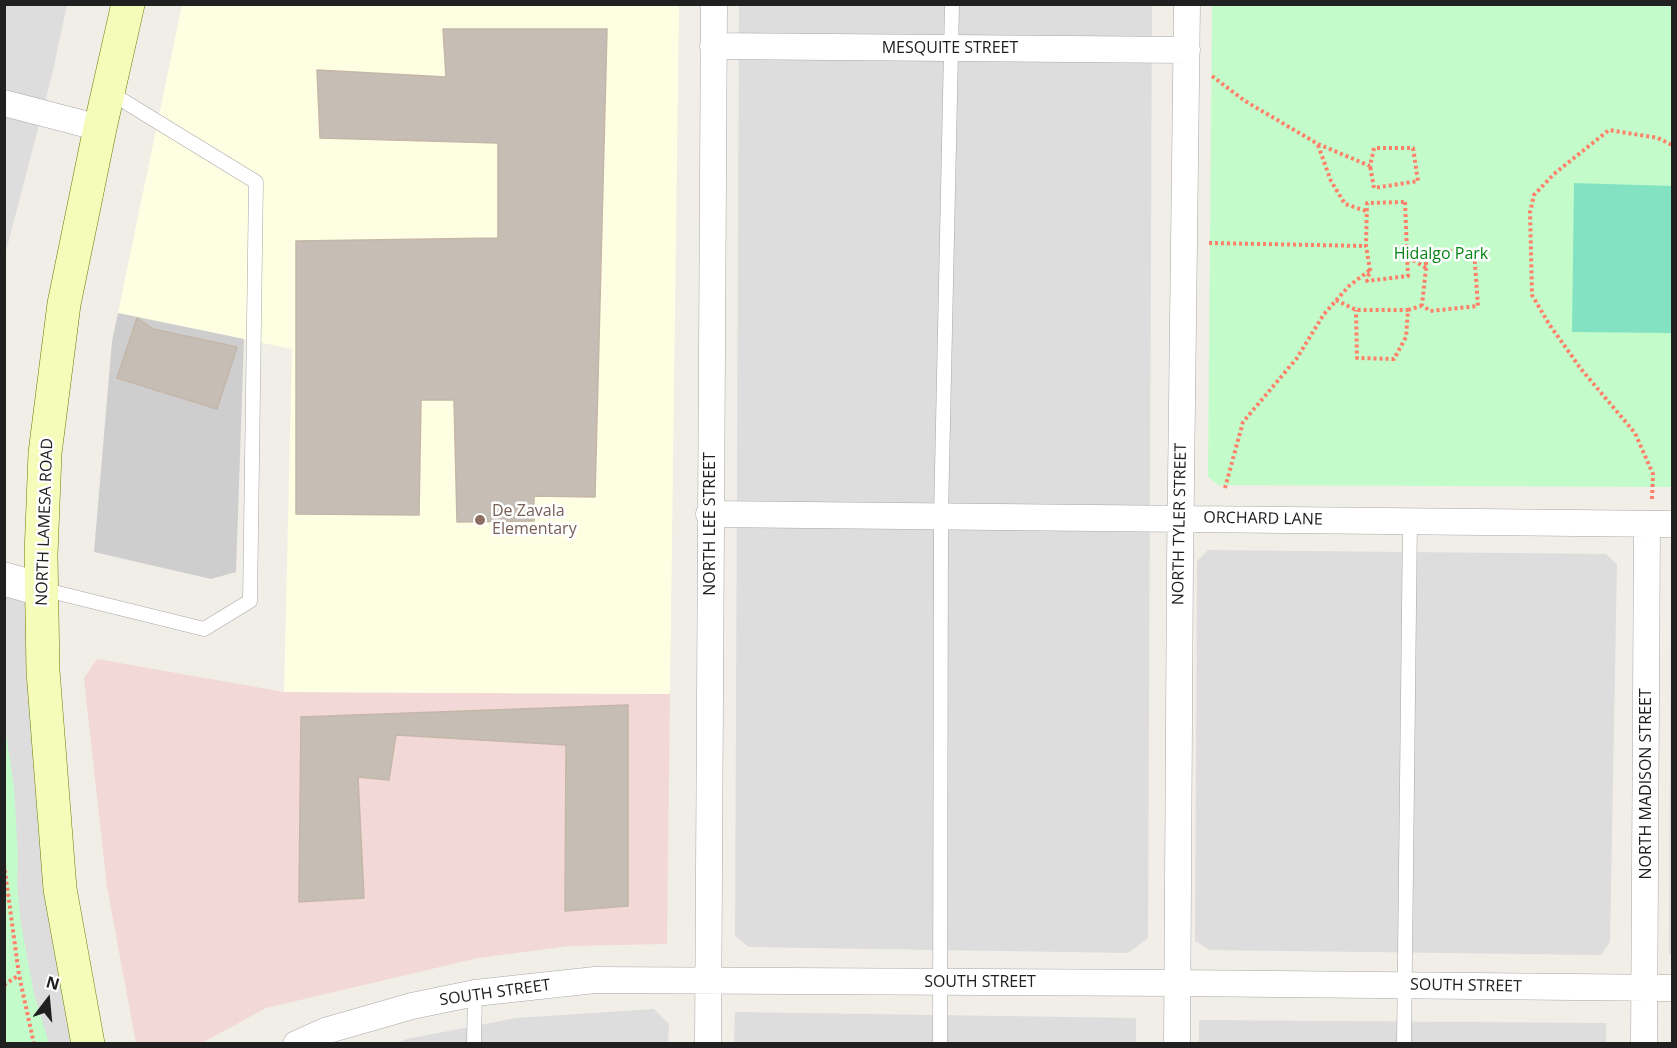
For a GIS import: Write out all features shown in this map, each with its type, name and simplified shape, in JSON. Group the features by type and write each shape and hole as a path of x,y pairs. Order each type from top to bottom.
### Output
{"main road":[{"name":"NORTH LAMESA ROAD","path":"88,1044 60,889 44,671 40,589 45,453 64,304 128,4"}],"street":[{"name":"NORTH LEE STREET","path":"708,1044 709,514 714,4"},
{"name":"NORTH TYLER STREET","path":"1177,1044 1180,518 1187,4"},
{"name":"MESQUITE STREET","path":"713,46 952,48 1187,54"},
{"path":"4,103 100,129"},
{"name":"ORCHARD LANE","path":"709,514 1658,524"},
{"name":"NORTH MADISON STREET","path":"1644,1044 1658,524"},
{"path":"4,579 40,589"},
{"name":"SOUTH STREET","path":"296,1044 325,1031 412,1006 475,993 595,980 1672,988"}],"lane":[{"path":"940,1044 941,516 952,4"},
{"path":"40,589 204,629 250,601 256,182 108,91"},
{"path":"1404,1044 1410,521"},
{"path":"474,1044 475,993"}],"path":[{"path":"1187,54 1245,101 1318,144 1370,166"},
{"path":"1658,524 1652,490 1653,474 1635,433 1581,369 1549,324 1532,295 1530,212 1534,195 1554,174 1609,130 1658,138 1672,145"},
{"path":"1318,144 1331,181 1345,204 1366,211"},
{"path":"1374,148 1413,148 1418,181 1374,188 1370,166 1374,148"},
{"path":"1405,202 1408,276 1367,280 1370,270 1366,246 1366,203 1405,202"},
{"path":"1184,243 1366,246"},
{"path":"1474,250 1478,306 1431,311 1422,305 1426,252 1474,250"},
{"path":"1408,257 1426,268"},
{"path":"1225,488 1243,422 1298,358 1324,314 1349,286 1370,270"},
{"path":"1336,300 1356,310 1408,310 1422,305"},
{"path":"1356,310 1357,358 1394,359 1406,337 1408,310"},
{"path":"4,864 19,975 34,1044"},
{"path":"4,985 19,975"}],"shaded area":[{"path":"5,5 67,5 52,75 5,255"},
{"name":"De Zavala Elementary","path":"182,5 679,5 670,694 284,692 292,349 118,313"},
{"path":"739,5 1152,5 1148,938 1128,953 749,947 735,936"},
{"path":"118,313 244,339 236,572 211,579 94,552 112,341"},
{"path":"1208,550 1606,554 1617,564 1610,942 1601,955 1210,950 1195,941 1197,561"},
{"path":"1671,561 1672,954 1669,954"},
{"path":"4,582 51,594 52,679 93,1043 5,1043"},
{"path":"97,659 284,692 670,694 667,944 569,946 478,958 266,1008 202,1043 136,1043 107,887 84,678"},
{"path":"654,1009 669,1024 668,1043 396,1044 407,1039 516,1018"},
{"path":"735,1012 1136,1018 1136,1043 734,1044"},
{"path":"1199,1020 1606,1023 1606,1043 1199,1043"}],"green space":[{"name":"Hidalgo Park","path":"1212,5 1672,5 1672,487 1218,485 1208,477"},
{"path":"1574,183 1672,186 1672,333 1572,332"},
{"path":"4,719 14,788 18,857 17,884 21,924 34,994 49,1043 5,1043"}],"building":[{"path":"443,29 607,29 595,497 534,496 534,521 457,522 454,400 421,400 419,515 296,514 296,241 498,238 498,143 320,138 317,70 446,77"},
{"path":"137,318 153,329 237,347 217,409 117,378"},
{"path":"628,705 628,906 565,911 566,745 396,735 389,780 358,777 364,898 299,902 301,717"}],"place":[{"name":"De Zavala Elementary","path":"480,520"}]}
